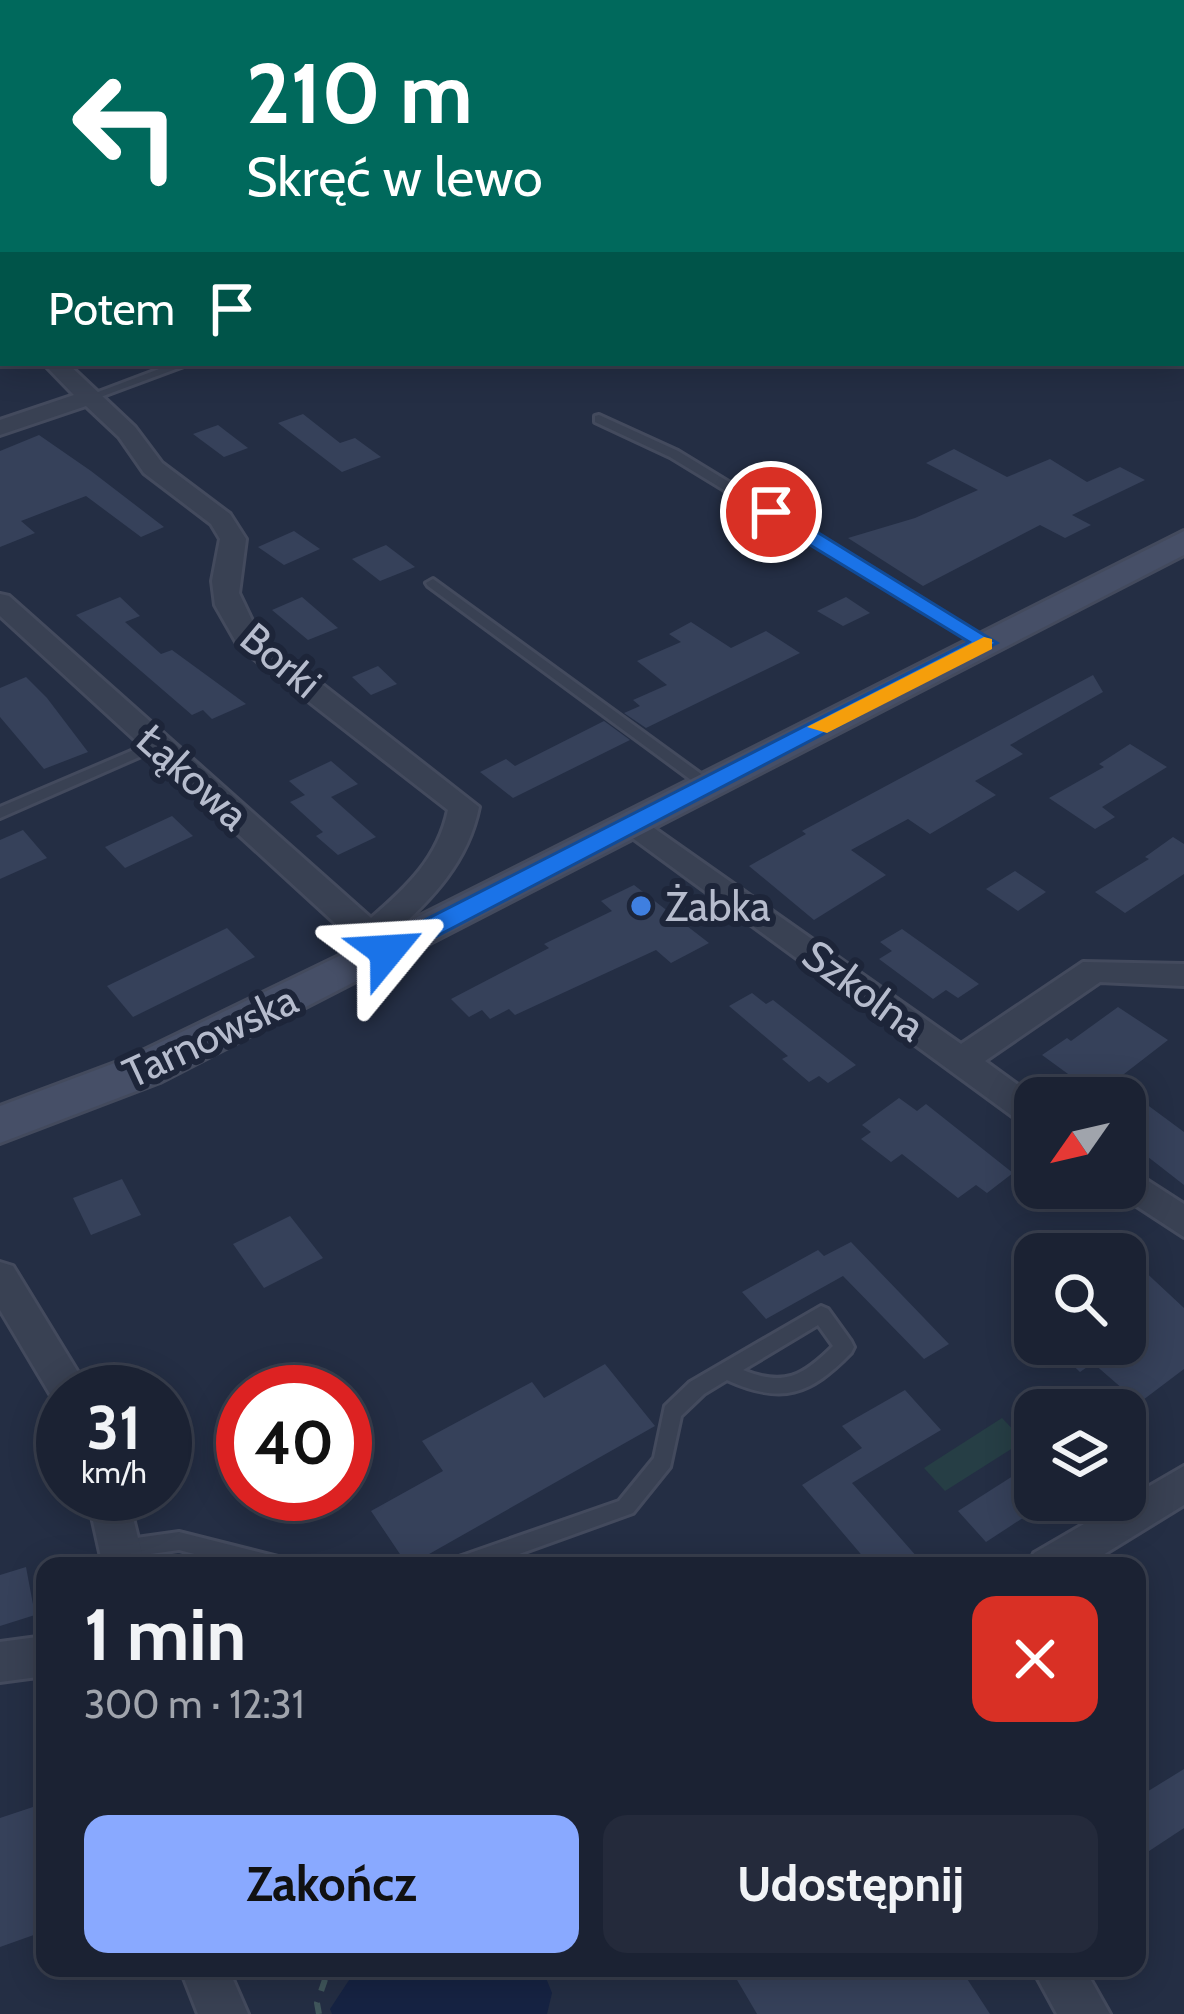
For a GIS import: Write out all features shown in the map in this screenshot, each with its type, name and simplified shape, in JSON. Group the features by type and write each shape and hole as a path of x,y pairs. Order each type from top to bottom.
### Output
{"street":[{"name":"Borki","path":"57,366 127,432 153,468 221,520 233,539 222,577 226,612 248,641 464,807 460,842 379,944"},
{"path":"0,428 91,397"},
{"name":"Tarnowska","path":"0,1125 144,1070 379,944 634,824 1184,541"},
{"name":"Łąkowa","path":"0,602 379,944"},
{"name":"Szkolna","path":"634,824 1014,1100"},
{"path":"961,1061 1094,970 1184,975"},
{"path":"1146,1195 1184,1223"},
{"path":"0,1277 54,1365"},
{"path":"1063,1557 1184,1484"},
{"path":"113,1521 122,1557"},
{"path":"0,1662 36,1657"},
{"path":"208,1977 224,2014"},
{"path":"1062,1977 1085,2014"}],"lane":[{"path":"91,397 178,366"},
{"path":"599,418 674,454 986,643"},
{"path":"433,583 707,785"},
{"path":"0,813 157,744"},
{"path":"485,1557 626,1507 663,1460 672,1412 725,1371 821,1314 844,1347 814,1379 778,1390 725,1371"},
{"path":"122,1557 179,1541 242,1557"}],"path":[{"path":"319,2014 317,2003 326,1977"}],"shaded area":[{"path":"1002,1418 1014,1431 1014,1447 945,1491 924,1468"}],"water":[{"path":"351,1977 546,1977 552,1993 547,2014 332,2014 330,2009"}],"building":[{"path":"303,414 340,443 355,438 381,457 342,472 278,423"},
{"path":"218,425 248,448 224,457 193,434"},
{"path":"39,435 164,527 141,537 86,496 21,521 35,533 0,547 0,451"},
{"path":"954,449 1007,477 1050,459 1087,482 1120,467 1145,480 1072,515 1091,525 1065,538 1040,525 923,586 848,538 915,518 978,490 926,463"},
{"path":"294,531 320,549 284,565 258,547"},
{"path":"386,545 415,567 380,581 352,559"},
{"path":"120,597 140,616 125,622 161,654 172,650 246,704 212,719 203,710 192,715 76,615"},
{"path":"302,597 338,628 308,640 272,610"},
{"path":"846,597 870,613 843,626 817,611"},
{"path":"691,622 731,648 766,631 800,653 646,728 624,713 640,706 633,700 667,685 637,661 681,642 669,634"},
{"path":"378,666 397,684 371,695 352,677"},
{"path":"1093,675 1103,692 1010,745 1023,754 975,781 996,795 930,834 908,819 851,850 886,875 814,920 749,866 806,834 802,831"},
{"path":"26,677 88,752 44,769 0,717 0,688"},
{"path":"604,721 630,740 513,798 480,772 506,759 515,766"},
{"path":"1130,744 1167,767 1102,807 1115,817 1095,829 1049,798 1104,767 1099,764"},
{"path":"331,761 358,784 331,797 376,837 338,855 316,836 323,832 290,802 305,795 289,781"},
{"path":"172,816 193,836 125,868 105,847"},
{"path":"23,830 47,858 0,879 0,840"},
{"path":"1173,837 1184,844 1184,874 1125,913 1095,892 1149,859 1145,857"},
{"path":"1015,871 1046,892 1018,911 986,889"},
{"path":"634,885 709,943 671,963 656,950 515,1015 509,1009 490,1019 482,1010 469,1017 451,999 549,948 544,944 612,911 601,901"},
{"path":"227,928 255,957 133,1017 107,986"},
{"path":"902,929 979,984 958,998 946,990 933,999 879,959 892,951 880,942"},
{"path":"752,993 766,1004 773,1000 856,1065 828,1083 819,1076 809,1082 782,1059 788,1056 729,1006"},
{"path":"1118,1007 1168,1040 1120,1077 1072,1077 1042,1055 1067,1038 1071,1041"},
{"path":"899,1098 917,1111 926,1104 1013,1173 987,1193 976,1185 958,1198 902,1154 891,1162 861,1139 871,1132 862,1125"},
{"path":"1146,1104 1184,1132 1184,1185 1146,1155"},
{"path":"122,1179 141,1215 91,1235 73,1198"},
{"path":"290,1216 323,1258 264,1288 233,1244"},
{"path":"851,1242 949,1344 924,1359 843,1276 766,1319 742,1292 818,1250 824,1256"},
{"path":"1146,1273 1184,1308 1184,1369 1146,1398 1146,1389 1123,1389 1095,1365 1146,1365"},
{"path":"605,1364 655,1426 424,1557 402,1557 372,1510 443,1471 422,1441 532,1382 544,1398"},
{"path":"905,1390 941,1430 852,1483 917,1557 863,1557 802,1485 862,1448 842,1426"},
{"path":"1014,1475 1014,1521 1018,1521 986,1542 958,1511"},
{"path":"26,1567 35,1615 0,1626 0,1575"},
{"path":"1184,1769 1184,1828 1146,1853 1146,1792"},
{"path":"36,1806 36,1934 0,1947 0,1818"},
{"path":"735,1977 966,1977 990,2014 757,2014"}],"slow traffic":[{"path":"819,727 984,644"}],"place":[{"name":"Żabka","path":"641,906"}],"route":[{"path":"387,951 986,643 771,512"}]}
